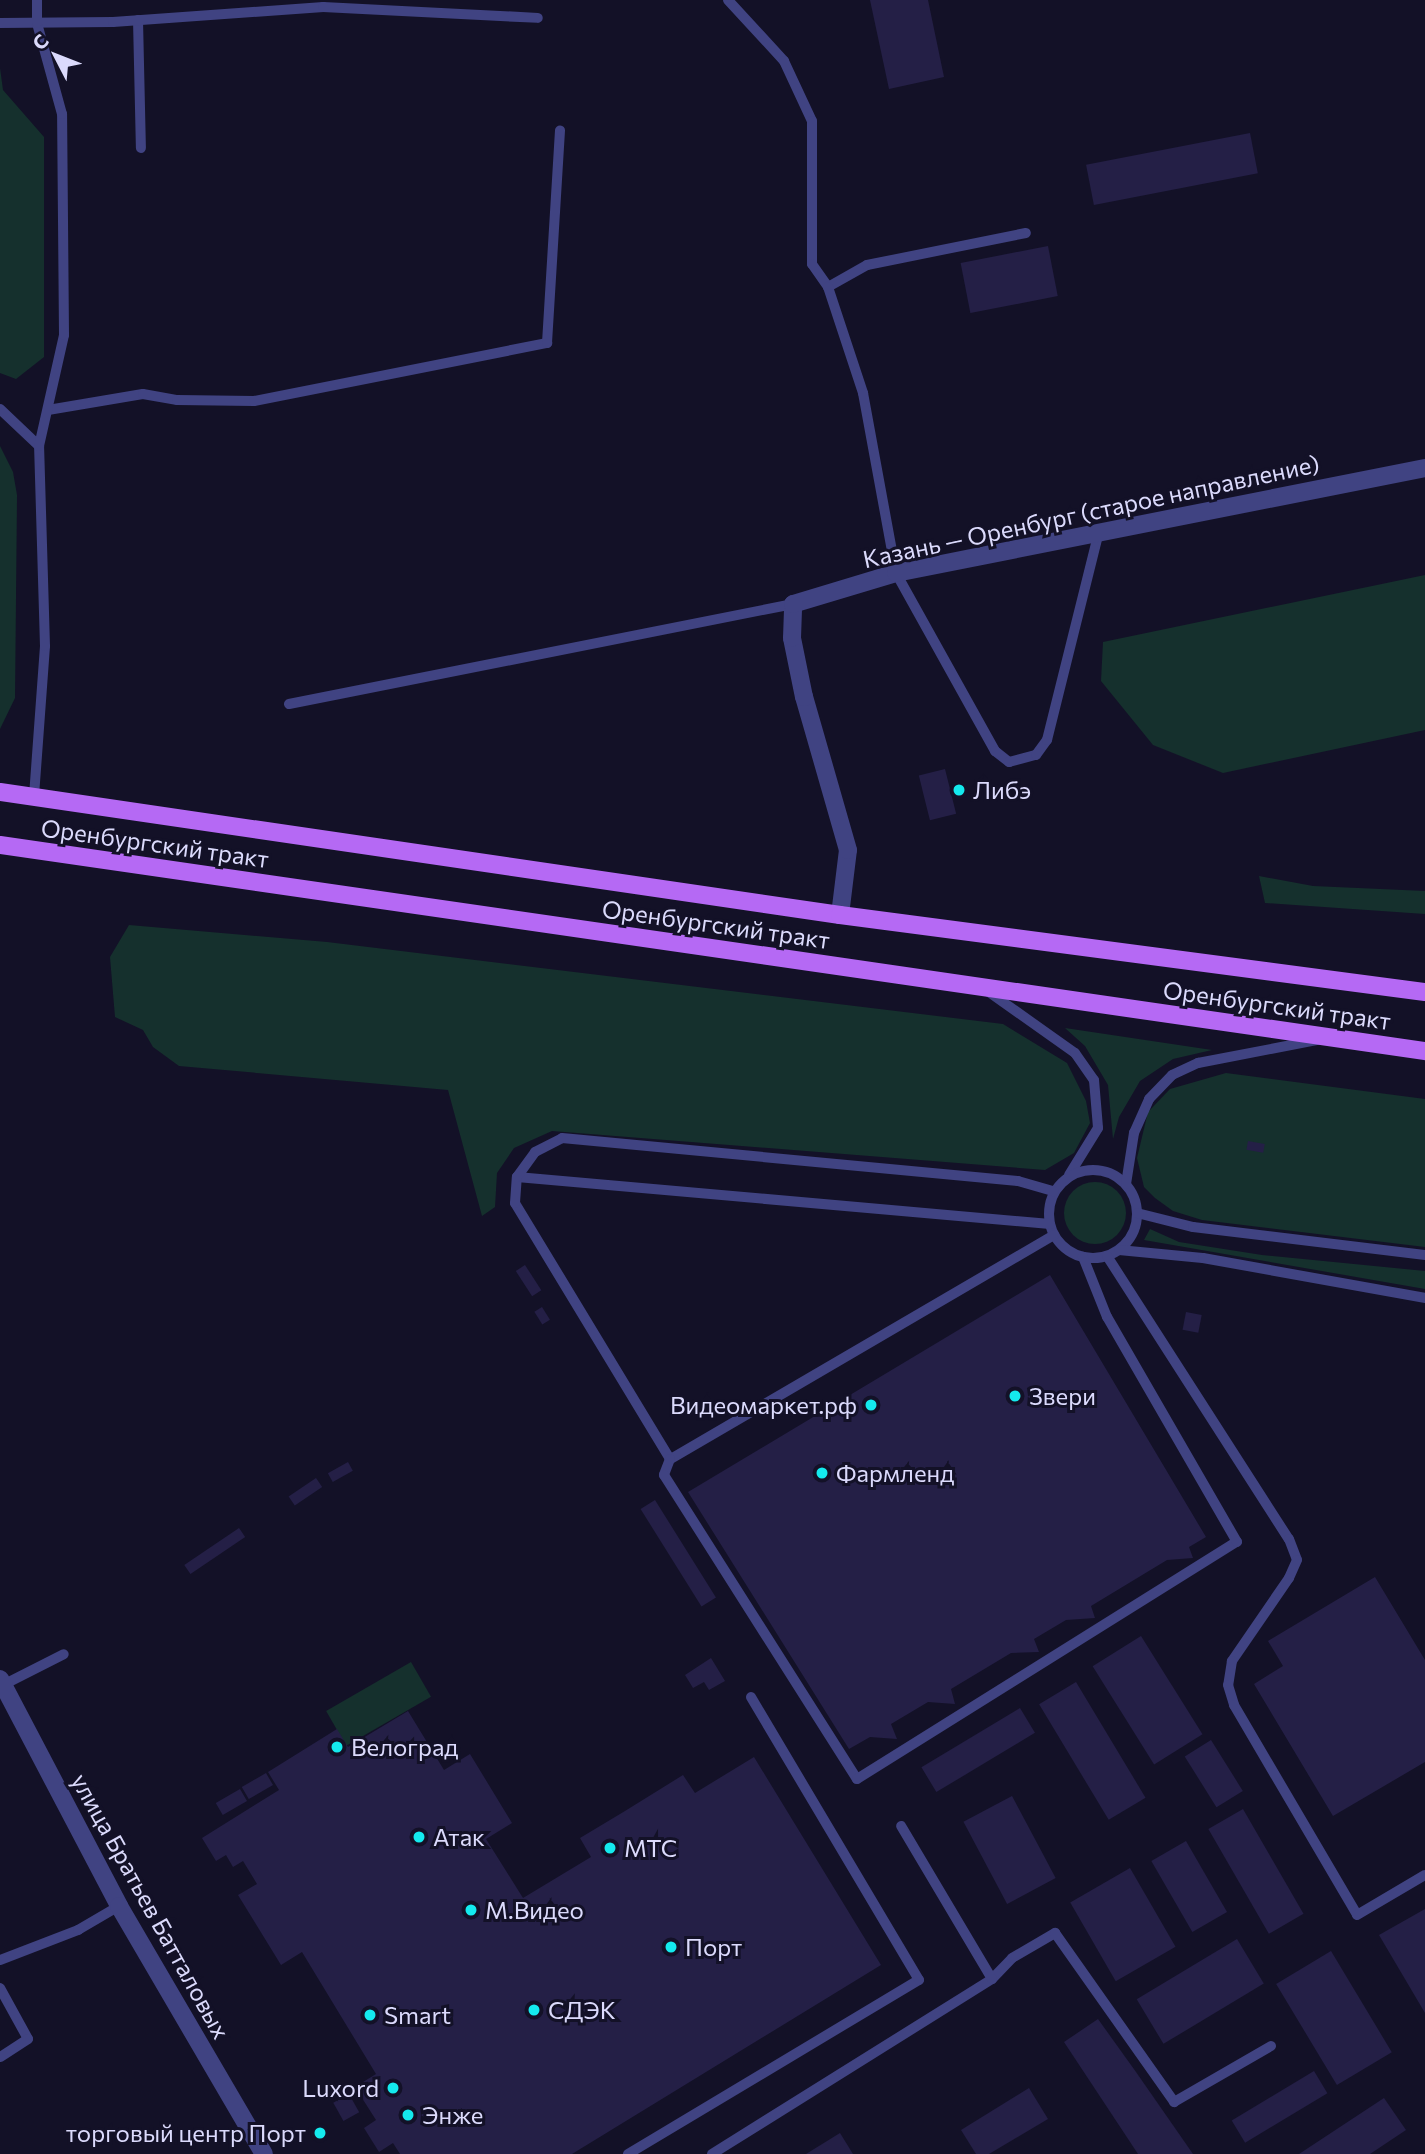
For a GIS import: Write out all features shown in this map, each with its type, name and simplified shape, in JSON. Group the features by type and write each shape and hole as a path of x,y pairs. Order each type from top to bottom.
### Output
{"main road":[{"name":"Оренбургский тракт","path":"0,792 841,915 1425,992"},
{"name":"Оренбургский тракт","path":"0,845 1425,1051"}],"street":[{"name":"Казань — Оренбург (старое направление)","path":"793,604 896,573 1425,468"},
{"path":"793,604 792,638 804,696 848,850 841,915"},
{"name":"улица Братьев Батталовых","path":"1,1682 119,1906 264,2154"}],"lane":[{"path":"34,796 45,646 39,446 64,335 62,114 37,23 37,0"},
{"path":"728,0 784,61 812,121 812,264 828,287 863,393 896,573 995,751 1009,762 1021,762 1036,755 1047,740 1099,532"},
{"path":"0,23 138,20 323,7 538,18"},
{"path":"138,20 141,148"},
{"path":"48,410 143,394 177,400 254,401 547,343 560,130"},
{"path":"828,287 867,265 1026,233"},
{"path":"0,409 39,446"},
{"path":"289,704 793,604"},
{"path":"984,988 1075,1052 1094,1080 1098,1128 1067,1178 1054,1192 1052,1230 1071,1253 1083,1257 1107,1256 1119,1250 1132,1233 1137,1213 1126,1184 1134,1133 1149,1099 1172,1075 1198,1063 1331,1037"},
{"path":"670,1460 515,1203 517,1177 535,1152 562,1138 1018,1181 1054,1192"},
{"path":"1067,1178 1088,1170 1102,1171 1126,1184"},
{"path":"517,1177 1052,1230"},
{"path":"1137,1213 1193,1227 1425,1255"},
{"path":"1052,1230 670,1460 664,1475 857,1779 1237,1542 1107,1317 1083,1257"},
{"path":"1119,1250 1203,1258 1425,1298"},
{"path":"1107,1256 1289,1539 1297,1560 1289,1578 1232,1661 1228,1685 1234,1705 1357,1915 1425,1875"},
{"path":"1,1682 64,1654"},
{"path":"628,2154 919,1980 751,1698"},
{"path":"901,1826 992,1979"},
{"path":"0,1960 78,1930 119,1906"},
{"path":"712,2154 992,1979 1012,1958 1055,1933 1174,2102 1271,2046"},
{"path":"0,1989 28,2039 0,2057"}],"green space":[{"path":"0,68 3,90 44,137 44,357 16,379 0,373"},
{"path":"0,446 13,472 17,495 15,698 0,729"},
{"path":"1425,575 1425,730 1223,773 1153,745 1101,681 1103,642"},
{"path":"1259,876 1313,886 1425,891 1425,914 1265,903"},
{"path":"129,925 327,942 1003,1024 1067,1063 1086,1101 1090,1123 1074,1153 1045,1170 552,1131 514,1148 497,1173 495,1207 482,1216 448,1090 179,1066 153,1047 143,1030 115,1017 110,957"},
{"path":"1065,1028 1212,1050 1173,1059 1140,1081 1119,1117 1113,1139 1108,1085 1085,1046"},
{"path":"1226,1073 1425,1099 1425,1247 1202,1220 1173,1211 1155,1198 1144,1187 1137,1158 1148,1112 1170,1089"},
{"path":"1089,1182 1101,1182 1117,1191 1124,1201 1124,1225 1117,1235 1101,1244 1089,1244 1078,1239 1069,1230 1064,1219 1064,1207 1069,1196 1078,1187"},
{"path":"1150,1229 1179,1242 1262,1255 1425,1271 1425,1289 1144,1240"},
{"path":"411,1662 431,1697 346,1746 326,1711"}],"building":[{"path":"870,0 928,0 944,77 889,89"},
{"path":"1250,133 1258,173 1094,205 1086,165"},
{"path":"1048,246 1058,296 970,313 961,263"},
{"path":"945,769 956,814 930,820 919,776"},
{"path":"1248,1141 1265,1144 1263,1153 1246,1150"},
{"path":"525,1265 541,1290 532,1296 516,1271"},
{"path":"1050,1275 1206,1537 1189,1547 1193,1558 1167,1560 1091,1606 1095,1618 1066,1620 1034,1639 1039,1652 1011,1653 951,1689 955,1704 928,1702 891,1724 897,1739 870,1737 849,1749 688,1492"},
{"path":"542,1307 550,1320 542,1324 534,1312"},
{"path":"1186,1312 1202,1315 1198,1333 1183,1330"},
{"path":"348,1462 353,1471 333,1482 328,1473"},
{"path":"316,1478 322,1487 295,1506 289,1496"},
{"path":"655,1500 716,1598 702,1607 641,1509"},
{"path":"239,1528 245,1537 190,1574 184,1565"},
{"path":"1375,1577 1425,1660 1425,1762 1333,1816 1254,1684 1283,1666 1268,1641"},
{"path":"1141,1636 1202,1734 1154,1765 1093,1666"},
{"path":"711,1658 725,1681 709,1690 704,1682 693,1688 685,1675"},
{"path":"1076,1682 1146,1798 1109,1820 1039,1704"},
{"path":"1020,1708 1035,1733 936,1792 921,1767"},
{"name":"Порт","path":"408,1711 444,1770 470,1754 512,1823 486,1839 523,1898 591,1857 580,1838 683,1775 695,1793 754,1757 881,1965 572,2154 400,2154 393,2143 379,2152 364,2128 376,2120 355,2087 376,2074 302,1952 281,1965 238,1895 257,1884 243,1861 233,1867 226,1855 216,1861 202,1838 279,1790 268,1772 337,1729 348,1747"},
{"path":"1211,1740 1243,1791 1217,1807 1185,1756"},
{"path":"266,1773 273,1785 249,1799 242,1787"},
{"path":"240,1789 247,1801 223,1815 216,1803"},
{"path":"1012,1796 1056,1878 1007,1904 963,1822"},
{"path":"1243,1809 1304,1914 1269,1934 1208,1829"},
{"path":"1186,1841 1227,1912 1192,1932 1151,1861"},
{"path":"1130,1868 1176,1947 1116,1981 1070,1902"},
{"path":"1425,1909 1425,2013 1379,1935"},
{"path":"1237,1939 1264,1984 1163,2044 1137,1999"},
{"path":"1331,1951 1392,2052 1337,2085 1276,1984"},
{"path":"1098,2019 1193,2154 1138,2154 1064,2042"},
{"path":"1314,2071 1327,2093 1245,2143 1232,2120"},
{"path":"1029,2088 1048,2119 989,2154 976,2154 961,2130"},
{"path":"349,2094 359,2112 343,2121 333,2103"},
{"path":"1384,2098 1406,2130 1370,2154 1299,2154"},
{"path":"840,2133 853,2154 806,2154"}],"place":[{"name":"Либэ","path":"959,790"},
{"name":"Звери","path":"1015,1396"},
{"name":"Видеомаркет.рф","path":"871,1405"},
{"name":"Фармленд","path":"822,1473"},
{"name":"Велоград","path":"337,1747"},
{"name":"Атак","path":"419,1837"},
{"name":"МТС","path":"610,1848"},
{"name":"М.Видео","path":"471,1910"},
{"name":"Порт","path":"671,1947"},
{"name":"СДЭК","path":"534,2010"},
{"name":"Smart","path":"370,2015"},
{"name":"Luxord","path":"393,2088"},
{"name":"Энже","path":"408,2115"},
{"name":"торговый центр Порт","path":"320,2133"}]}
